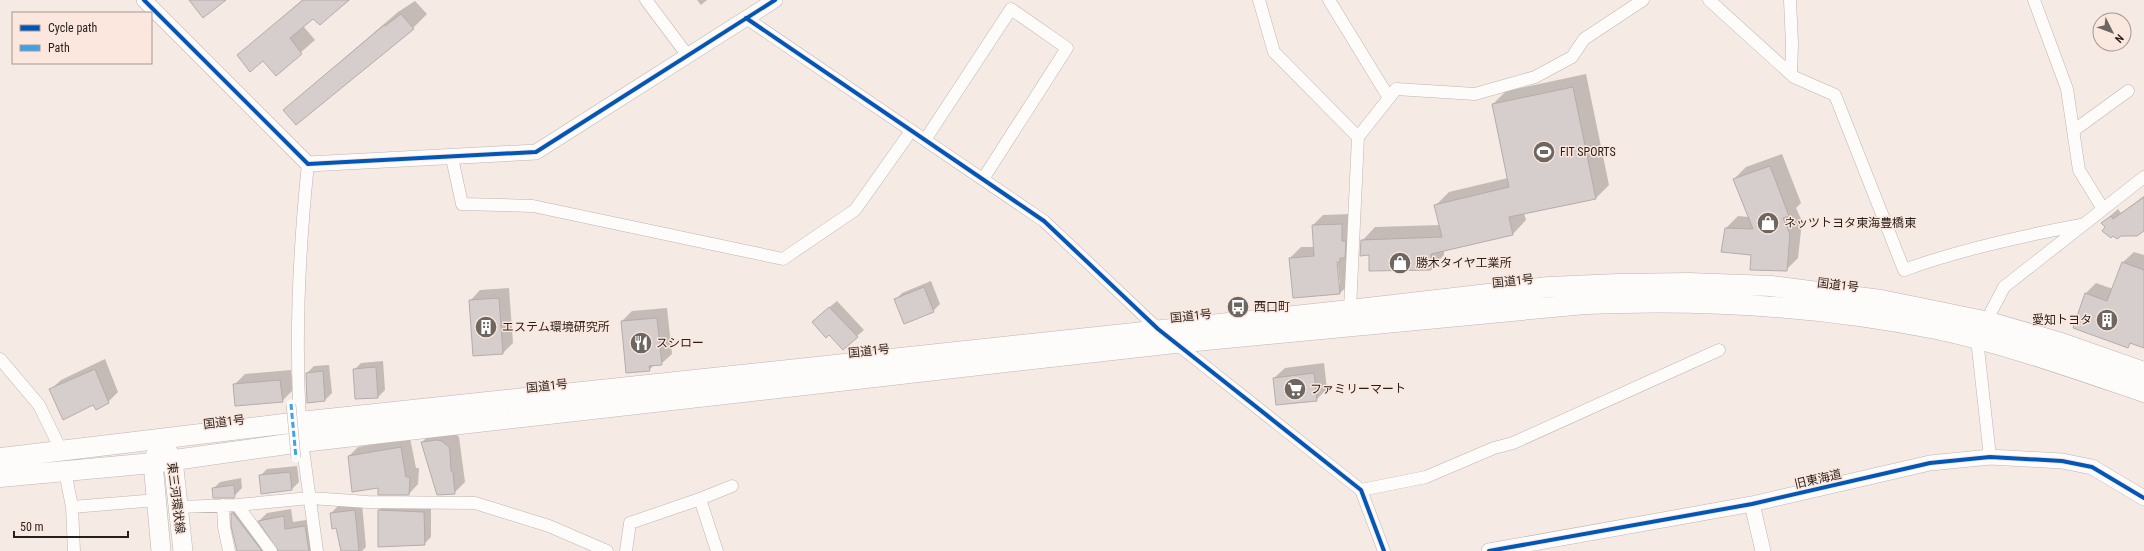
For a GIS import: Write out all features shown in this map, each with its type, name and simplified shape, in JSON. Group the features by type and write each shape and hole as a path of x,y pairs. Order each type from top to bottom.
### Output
{"highway":[{"name":"国道1号","path":"0,477 160,440 300,422 1158,329 1350,310 1549,287 1690,283 1771,286 1881,300 1989,322 2058,342 2144,372"},
{"name":"国道1号","path":"0,458 63,462 153,463 173,460 299,450 1175,343 1585,304 1646,302 1750,304 1872,318 1977,339 2044,358 2144,392"}],"main road":[{"name":"東三河環状線","path":"160,440 173,460 183,551"},
{"name":"東三河環状線","path":"160,440 153,463 161,551"}],"street":[{"path":"144,0 308,164 452,158 536,152 775,0"},
{"path":"646,0 688,56"},
{"path":"1259,0 1274,52 1358,137"},
{"path":"1329,0 1389,98"},
{"path":"1350,310 1358,137 1396,89 1475,94 1535,77 1572,57 1584,39 1642,0"},
{"path":"1709,0 1791,74 1835,95 1904,270 1939,258 1991,244 2081,225"},
{"path":"1790,0 1792,44 1791,74"},
{"path":"2034,0 2067,89 2079,170 2103,209"},
{"path":"925,140 1011,9 1067,48 983,179"},
{"path":"746,18 1044,221 1158,329 1361,490 1384,551"},
{"path":"2073,131 2128,91"},
{"path":"452,158 462,204 533,206 783,259 855,210 911,131"},
{"path":"300,422 297,349 302,222 308,164"},
{"path":"1989,322 1990,312 2004,287 2144,177"},
{"path":"1977,339 1990,457"},
{"path":"1361,490 1426,477 1494,448 1513,443 1719,350"},
{"path":"0,359 39,405 63,462 72,506 74,551"},
{"path":"290,404 310,498 317,551"},
{"name":"旧東海道","path":"1489,551 1752,504 1930,463 1990,457 2062,461 2092,467 2144,498"},
{"path":"626,551 630,523 700,499 732,486"},
{"path":"178,507 223,506 310,498 368,502 475,503 549,526 607,551"},
{"path":"700,499 717,551"},
{"path":"72,506 157,500"},
{"path":"1752,504 1763,551"},
{"path":"237,505 271,551"},
{"path":"223,506 224,527 229,551"}],"building":[{"path":"189,0 226,0 203,18"},
{"path":"303,0 349,0 320,25 313,19 290,38 302,54 276,76 263,61 250,72 237,55"},
{"path":"401,14 414,29 296,125 283,110 384,25 385,26"},
{"name":"FIT SPORTS","path":"1573,87 1596,199 1509,217 1513,235 1431,254 1431,270 1369,271 1369,255 1360,256 1361,240 1442,237 1434,205 1509,187 1492,104"},
{"name":"ネッツトヨタ東海豊橋東","path":"1770,166 1789,216 1783,218 1790,234 1787,271 1750,270 1751,255 1721,252 1725,228 1753,229 1733,179"},
{"path":"2144,197 2144,231 2137,236 2121,236 2117,239 2113,236 2111,238 2102,231 2105,227 2101,223 2111,216 2113,219"},
{"path":"1342,224 1342,241 1346,241 1345,258 1340,258 1340,262 1337,262 1340,294 1293,298 1289,258 1314,256 1312,225"},
{"path":"2122,262 2144,270 2144,348 2130,343 2128,348 2073,328 2085,293 2107,301"},
{"path":"924,287 934,312 904,324 894,299"},
{"name":"エステム環境研究所","path":"499,298 503,354 473,356 469,300"},
{"path":"829,307 858,337 843,350 829,335 826,338 812,322"},
{"name":"スシロー","path":"657,318 662,365 649,366 650,371 626,373 621,321"},
{"path":"376,367 378,398 355,399 353,369"},
{"path":"95,369 109,403 96,410 93,405 63,420 49,389"},
{"path":"323,371 325,401 307,403 306,373"},
{"name":"ファミリーマート","path":"1314,373 1317,401 1276,405 1273,378"},
{"path":"280,380 283,402 235,406 233,384"},
{"path":"437,440 442,441 449,447 455,494 437,495 421,442"},
{"path":"401,447 406,477 410,477 409,495 378,495 378,488 352,492 348,456"},
{"path":"290,472 292,490 261,494 259,475"},
{"path":"234,485 234,498 213,498 212,488"},
{"path":"355,510 359,551 341,551 336,528 332,529 330,513"},
{"path":"378,510 424,512 425,545 378,547"},
{"path":"231,513 233,513 262,551 237,551 231,526"},
{"path":"284,516 285,529 305,526 309,551 278,551 258,521"}],"marked path":[{"path":"291,404 296,458"}],"cycle path":[{"path":"144,0 308,164 536,152 775,0"},
{"path":"746,18 1044,221 1158,329 1361,490 1384,551"},
{"path":"1489,551 1752,504 1930,463 1990,457 2062,461 2092,467 2144,498"}],"place":[{"name":"FIT SPORTS","path":"1544,152"},
{"name":"ネッツトヨタ東海豊橋東","path":"1768,223"},
{"name":"勝木タイヤ工業所","path":"1400,263"},
{"name":"西口町","path":"1238,307"},
{"name":"愛知トヨタ","path":"2107,320"},
{"name":"エステム環境研究所","path":"486,327"},
{"name":"スシロー","path":"641,343"},
{"name":"ファミリーマート","path":"1295,389"}]}
